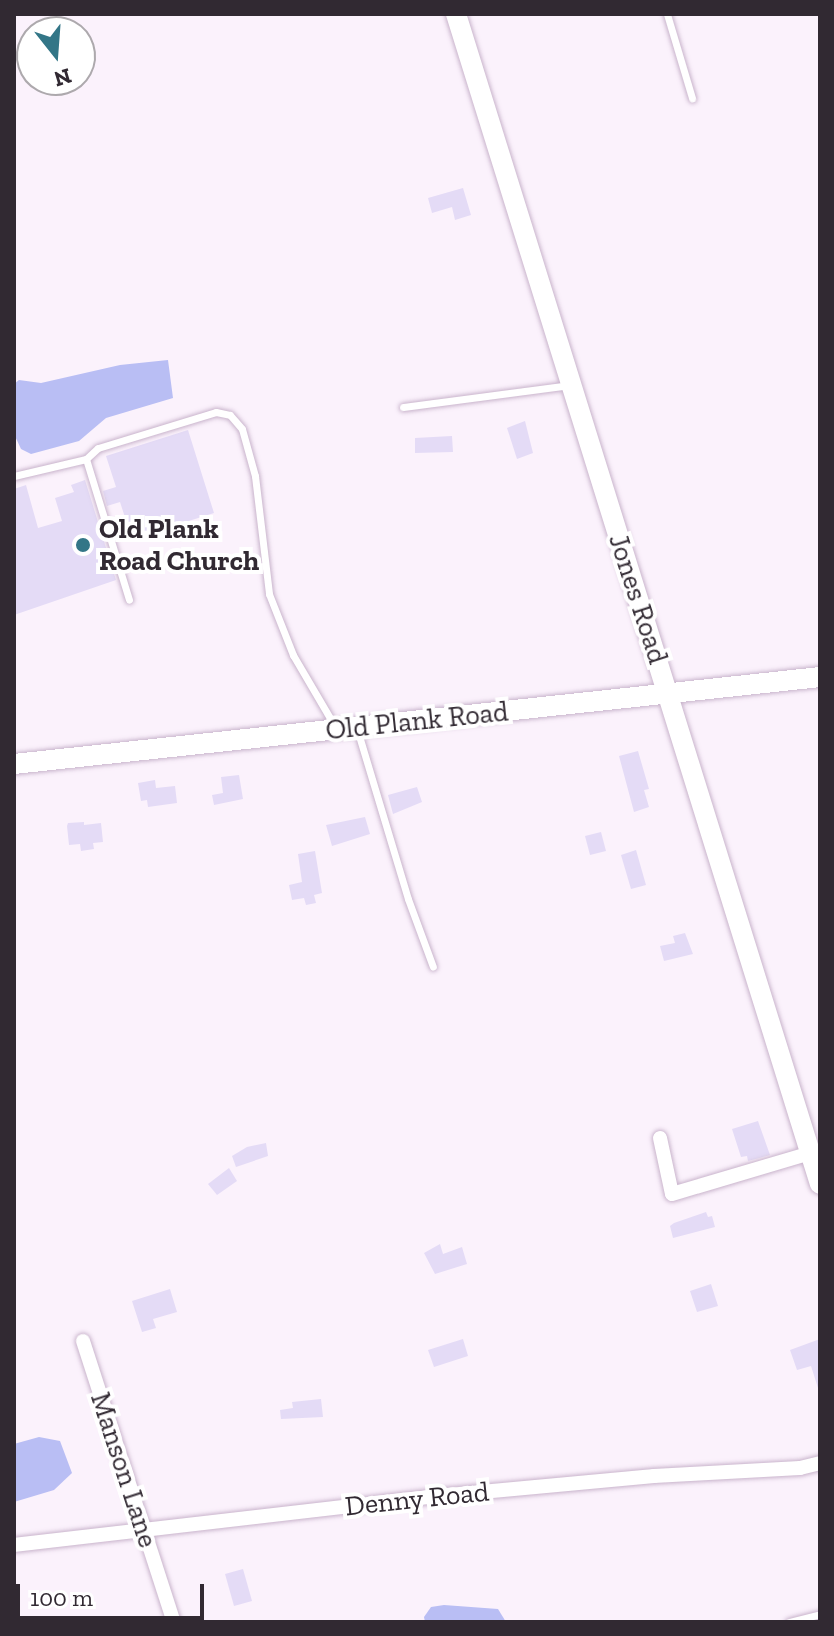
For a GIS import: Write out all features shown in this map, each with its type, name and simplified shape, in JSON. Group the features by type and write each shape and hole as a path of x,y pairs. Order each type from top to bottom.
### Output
{"street":[{"name":"Jones Road","path":"456,14 820,1184"},
{"name":"Old Plank Road","path":"14,764 820,677"},
{"path":"660,1138 672,1194 810,1153"},
{"name":"Manson Lane","path":"83,1341 174,1622"},
{"name":"Denny Road","path":"14,1545 464,1493 654,1476 800,1468 820,1463"}],"lane":[{"path":"667,14 692,98"},
{"path":"403,407 571,385"},
{"path":"14,476 86,459 98,448 216,412 230,415 242,429 255,476 269,594 293,655 347,729 433,967"},
{"path":"86,459 129,600"},
{"path":"789,1622 820,1614"}],"water":[{"path":"168,360 173,398 106,418 79,441 31,454 21,449 14,434 14,384 19,380 41,383 120,365"},
{"path":"39,1437 60,1441 72,1473 54,1490 14,1502 14,1444"},
{"path":"431,1607 498,1609 506,1622 425,1622 424,1617"}],"building":[{"path":"463,188 471,215 455,220 452,207 432,213 428,198"},
{"path":"525,421 533,453 517,459 507,428"},
{"path":"188,430 214,513 132,539 120,502 107,506 103,491 116,487 106,456"},
{"path":"452,436 453,452 415,453 415,438"},
{"path":"85,480 116,580 14,615 14,489 26,485 38,528 62,521 55,498 74,492 71,485"},
{"path":"638,751 649,789 644,790 649,807 634,812 619,756"},
{"path":"239,775 243,799 214,805 212,795 223,793 221,777"},
{"path":"155,780 156,788 175,786 177,803 148,807 147,800 141,801 138,783"},
{"path":"417,787 422,802 393,814 388,795"},
{"path":"365,817 370,834 332,846 326,825"},
{"path":"84,822 84,825 101,823 103,842 93,843 94,849 81,851 80,844 69,845 67,826 68,823"},
{"path":"601,832 606,851 590,855 585,836"},
{"path":"636,850 646,885 631,889 621,855"},
{"path":"315,851 322,893 314,895 316,903 306,905 304,898 292,900 289,885 302,882 298,854"},
{"path":"685,933 693,954 664,961 660,946 675,943 673,936"},
{"path":"758,1121 770,1155 748,1161 747,1156 741,1157 732,1129"},
{"path":"266,1143 268,1156 236,1167 232,1156 247,1147"},
{"path":"229,1168 237,1181 217,1195 208,1184"},
{"path":"706,1212 708,1217 712,1216 715,1227 673,1238 670,1226"},
{"path":"440,1244 443,1254 462,1247 467,1264 435,1274 424,1253"},
{"path":"711,1284 718,1306 697,1312 690,1291"},
{"path":"170,1289 177,1312 153,1319 156,1328 142,1332 132,1301"},
{"path":"463,1339 468,1356 434,1367 428,1350"},
{"path":"820,1339 818,1388 811,1366 797,1370 790,1350"},
{"path":"321,1399 323,1417 281,1419 280,1410 293,1408 292,1402"},
{"path":"243,1569 252,1601 234,1606 225,1574"}],"place":[{"name":"Old Plank Road Church","path":"83,545"}]}
